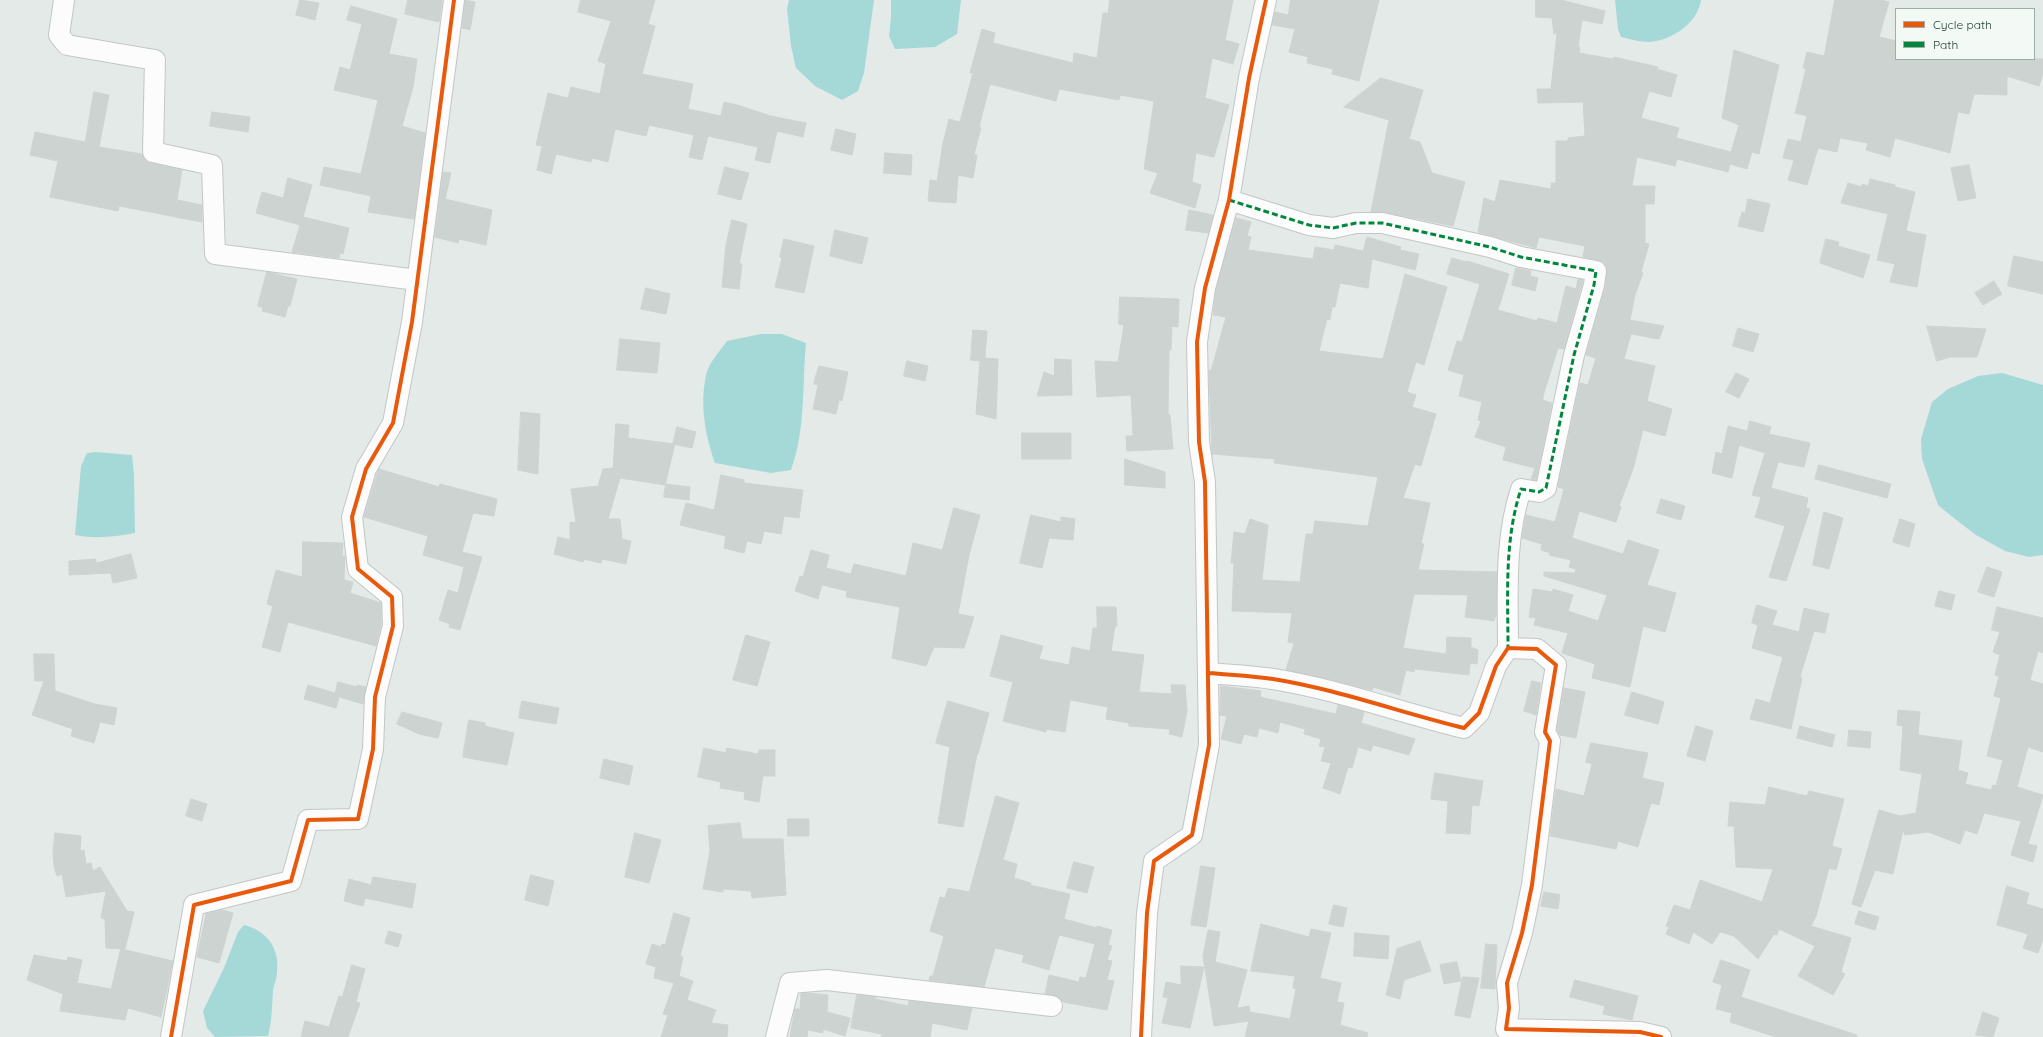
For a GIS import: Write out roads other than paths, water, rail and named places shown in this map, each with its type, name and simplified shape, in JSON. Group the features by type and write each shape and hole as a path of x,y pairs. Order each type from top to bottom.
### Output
{"street":[{"path":"64,0 59,35 67,45 155,60 153,152 212,165 215,254 418,280"},
{"path":"171,1037 194,905 291,881 308,820 358,819 373,749 375,697 393,626 392,597 358,569 352,517 366,469 393,423 412,322 454,0"},
{"path":"1140,1037 1147,913 1154,860 1192,835 1209,746 1205,482 1199,442 1197,342 1205,288 1229,200 1249,78 1266,0"},
{"path":"1209,673 1273,680 1344,696 1413,716 1464,728 1479,712 1496,666 1508,648 1508,555 1517,501 1520,489 1539,492 1546,488 1574,355 1596,271 1521,257 1482,246 1382,223 1356,223 1333,228 1309,225 1229,200"},
{"path":"1508,648 1537,649 1556,665 1545,732 1550,741 1532,885 1522,933 1507,983 1509,1008 1506,1029 1640,1032 1661,1037"},
{"path":"776,1037 790,983 827,980 1052,1006"}],"water":[{"path":"789,0 874,0 864,73 858,91 842,100 815,86 796,68 791,46 787,9"},
{"path":"891,0 961,0 957,34 935,47 895,49 889,36"},
{"path":"1615,0 1701,0 1695,16 1682,29 1666,38 1649,42 1621,37 1618,29"},
{"path":"761,334 782,334 806,343 803,407 796,454 791,470 771,473 715,463 708,441 703,406 703,395 708,368 727,341"},
{"path":"2002,373 2043,385 2043,555 2029,557 2005,551 1976,535 1950,515 1938,505 1922,459 1921,439 1932,402 1948,389 1978,376"},
{"path":"96,452 132,455 134,474 135,533 105,537 75,535 81,466 87,453"},
{"path":"244,925 265,936 274,948 276,955 277,975 273,990 268,1036 215,1037 207,1028 203,1011 224,968 238,932"}]}
